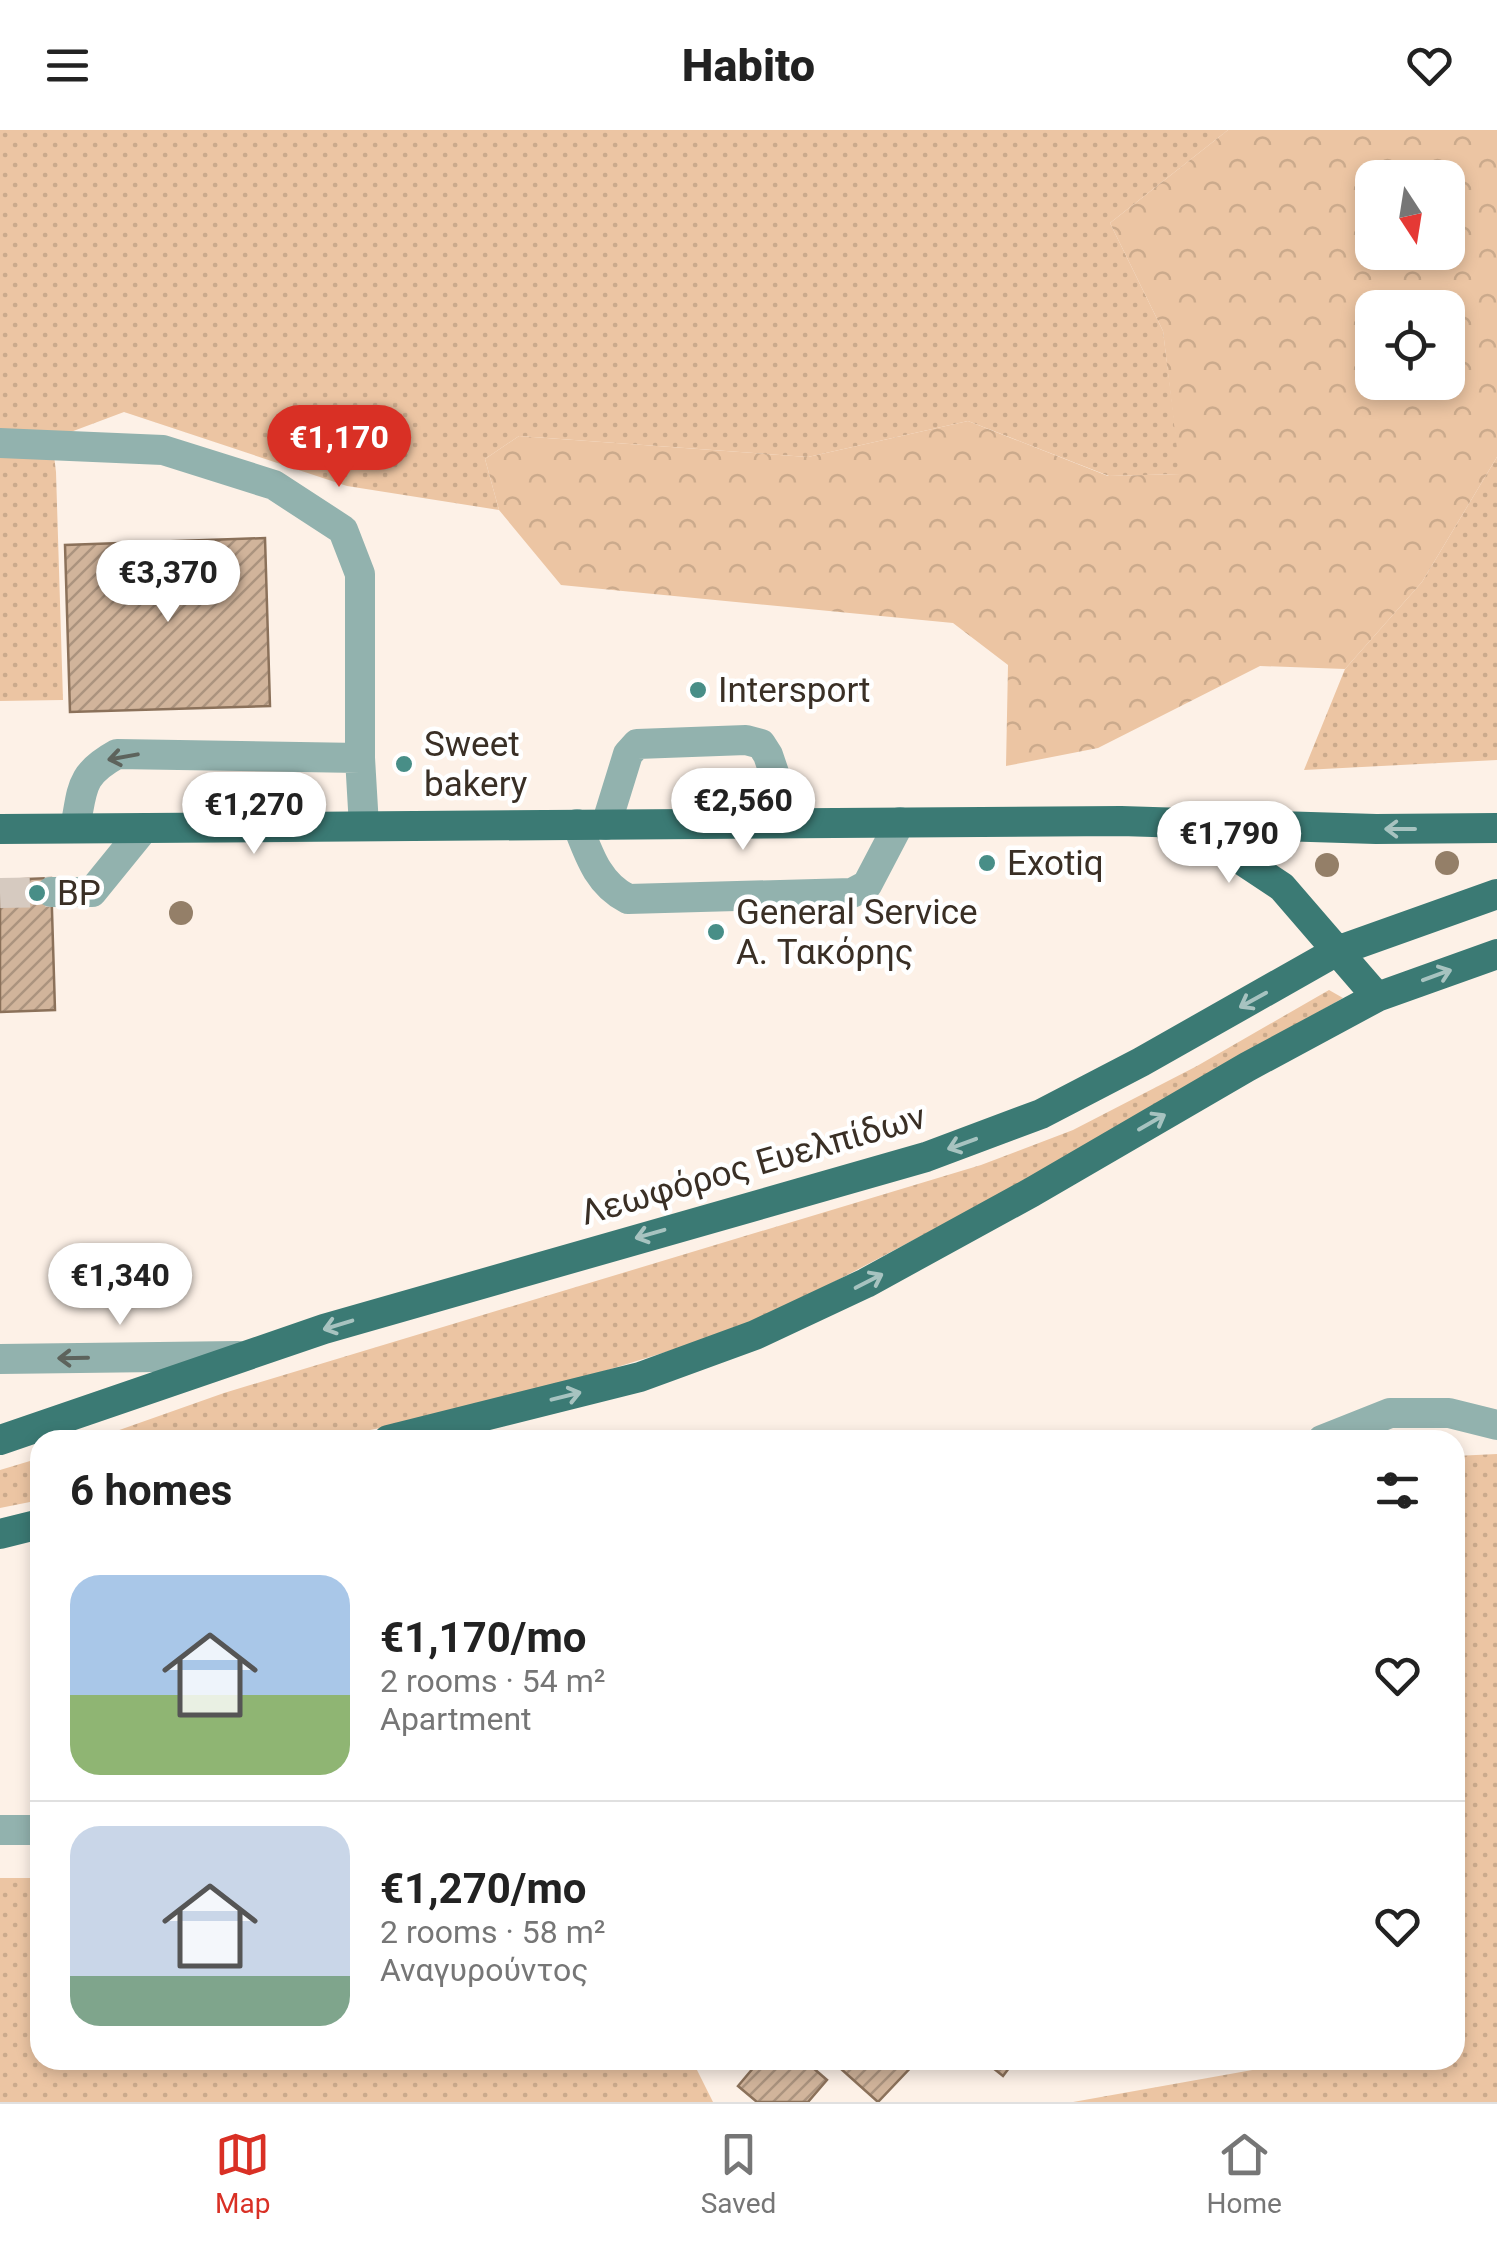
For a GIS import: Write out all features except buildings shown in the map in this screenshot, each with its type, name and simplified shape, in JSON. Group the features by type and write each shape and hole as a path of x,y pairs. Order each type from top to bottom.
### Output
{"main road":[{"path":"0,829 1121,821 1376,829 1497,828"},
{"path":"1121,821 1208,844 1260,869 1302,908 1377,997"},
{"name":"Λεωφόρος Ευελπίδων","path":"0,1440 240,1356 942,1151 1041,1114 1337,951 1497,894"},
{"path":"429,1430 640,1378 755,1335 866,1283 1032,1192 1246,1066 1377,997 1497,954"},
{"path":"0,1534 30,1526"}],"street":[{"path":"0,443 163,450 274,485 344,530 360,574 364,826"},
{"path":"790,823 761,744 746,740 636,744 592,824 593,865 610,890 628,900 852,893 867,886 900,822"},
{"path":"74,828 84,786 94,767 117,754 360,758"},
{"path":"51,892 92,892 144,828"},
{"path":"0,1359 240,1356"},
{"path":"1346,1430 1390,1412 1448,1413 1497,1425"},
{"path":"0,1830 30,1830"}],"green space":[{"path":"0,130 1228,130 1110,223 1163,331 1181,474 1109,476 968,421 808,457 519,436 485,459 499,510 347,486 124,412 52,439 63,700 0,701"},
{"path":"1228,130 1497,130 1497,457 1422,582 1345,669 1260,666 1098,748 1006,766 1008,665 953,623 561,585 499,510 485,459 519,436 808,457 968,421 1108,476 1180,474 1163,331 1110,223"},
{"path":"1497,457 1497,760 1304,770 1345,669 1422,582"},
{"path":"1329,990 1343,998 993,1198 815,1292 721,1335 601,1372 370,1430 119,1430 224,1393 981,1165 1073,1130 1197,1066"},
{"path":"1497,1454 1497,2102 1073,2102 1252,2070 1465,2070 1465,1456"},
{"path":"30,1461 30,1502 0,1508 0,1470"},
{"path":"0,1878 30,1878 30,2070 697,2070 713,2102 0,2102"}],"tunnel":[{"path":"0,893 51,892"}],"place":[{"name":"Intersport","path":"698,690"},
{"name":"Sweet bakery","path":"404,764"},
{"name":"Exotiq","path":"987,863"},
{"name":"BP","path":"37,893"},
{"name":"General Service Α. Τακόρης","path":"716,932"}]}
